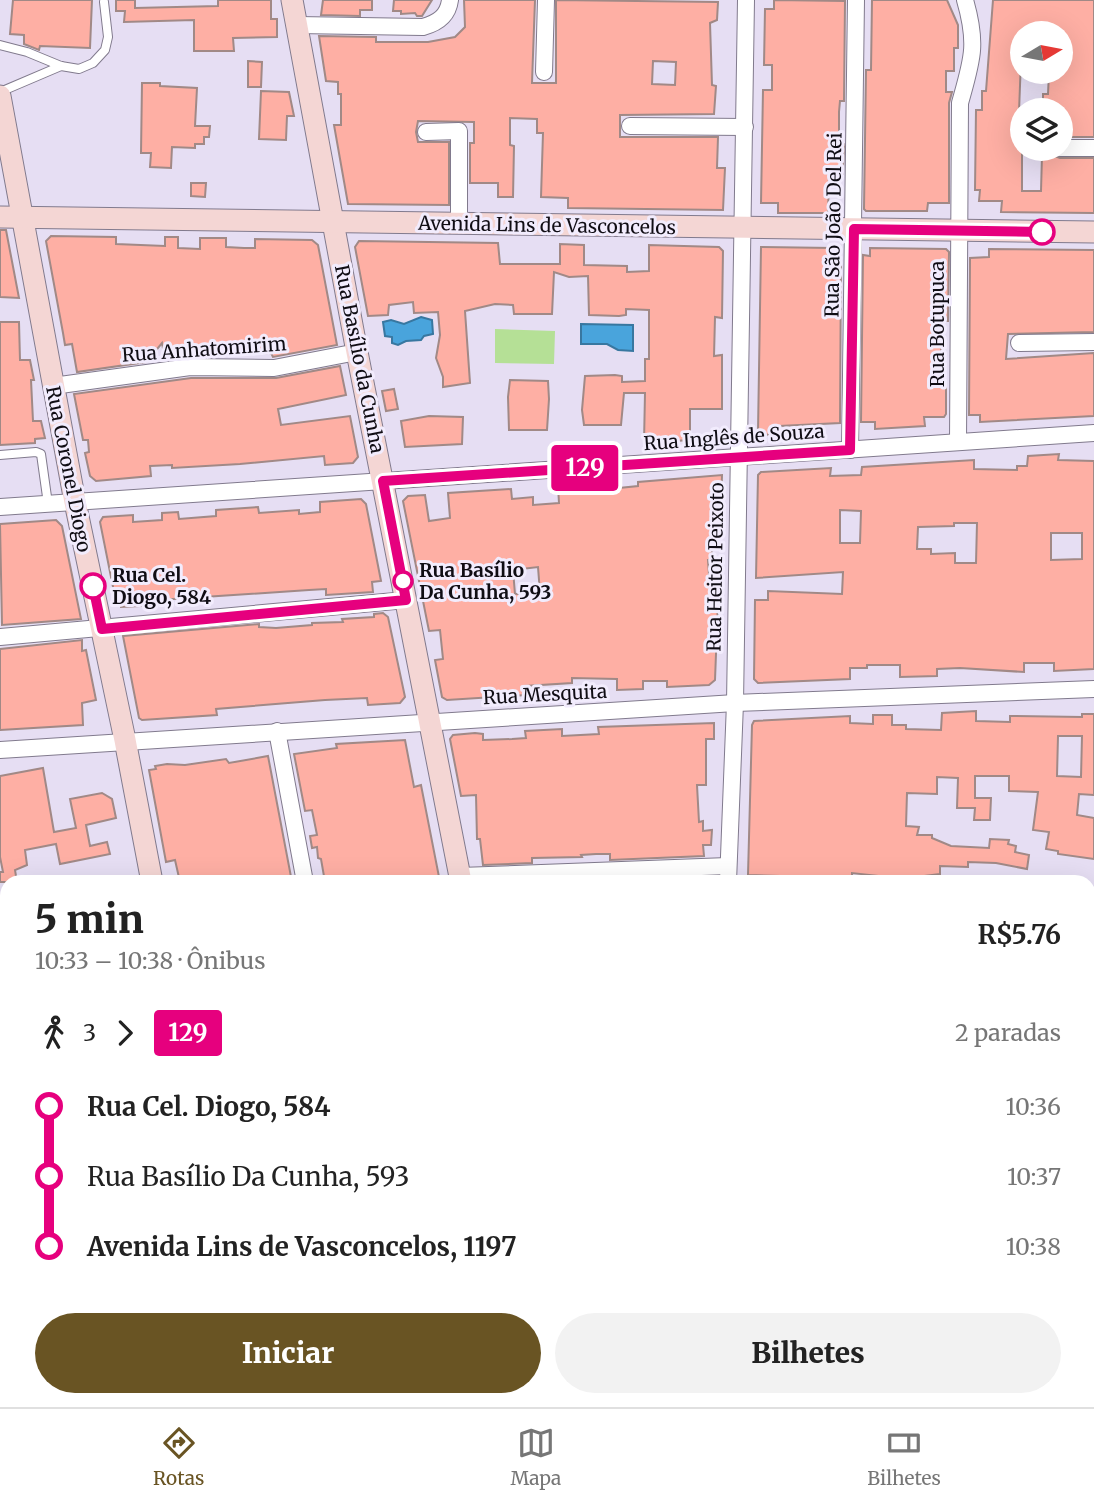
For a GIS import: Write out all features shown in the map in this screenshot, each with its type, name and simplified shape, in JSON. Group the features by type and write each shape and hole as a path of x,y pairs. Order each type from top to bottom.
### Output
{"street":[{"name":"Rua Basílio da Cunha","path":"292,0 357,352 459,875"},
{"path":"297,25 423,27 435,24 443,17 450,0"},
{"path":"544,72 546,0"},
{"name":"Rua Heitor Peixoto","path":"728,874 735,704 746,0"},
{"name":"Rua São João Del Rei","path":"850,450 856,0"},
{"name":"Rua Botupuca","path":"958,442 960,103 972,60 974,39 965,0"},
{"name":"Rua Coronel Diogo","path":"0,94 75,502 151,875"},
{"path":"630,126 745,127"},
{"path":"426,132 459,131 460,223"},
{"path":"1073,148 1094,148"},
{"name":"Avenida Lins de Vasconcelos","path":"0,217 1094,232"},
{"path":"1018,343 1094,342"},
{"name":"Rua Anhatomirim","path":"53,386 190,367 274,368 357,352"},
{"name":"Rua Inglês de Souza","path":"0,508 1094,433"},
{"path":"0,637 406,600"},
{"name":"Rua Mesquita","path":"0,750 125,740 735,704 1094,689"},
{"path":"277,731 304,875"},
{"path":"674,875 728,874"}],"lane":[{"path":"0,45 27,52 61,66 79,69 93,64 106,50 104,2"},
{"path":"0,94 61,66"},
{"path":"0,455 36,452 41,454 48,504"}],"green space":[{"path":"495,329 555,331 554,364 495,363"}],"water":[{"path":"421,317 432,320 433,334 424,336 421,340 406,341 398,345 392,343 392,337 385,336 383,322 391,320 404,324"},
{"path":"581,324 633,325 633,351 618,350 607,344 581,344"}],"building":[{"path":"13,0 92,0 90,48 40,46 39,50 24,44 24,35 10,34"},
{"path":"116,0 135,0 135,8 218,6 218,0 271,0 271,19 277,19 277,37 233,38 234,51 194,51 194,20 124,22 125,11 116,11"},
{"path":"323,0 372,0 372,10 360,10 360,16 321,15"},
{"path":"394,0 432,0 422,16 417,16 415,13 401,14 401,11 393,11"},
{"path":"464,0 535,0 532,83 556,83 556,0 718,2 717,20 710,23 712,85 716,86 714,114 620,115 620,137 718,137 717,168 725,168 723,210 568,208 568,198 541,197 543,133 537,133 537,119 510,118 510,145 514,146 513,197 498,197 498,183 470,183 470,143 474,143 474,122 418,121 418,142 449,142 449,205 348,204 334,125 341,125 341,94 338,94 338,82 326,81 319,36 376,37 376,42 428,42 455,37 465,27","holes":["653,61 676,62 675,85 652,84"]},
{"path":"774,0 845,1 844,101 840,101 839,112 839,144 844,144 843,174 829,174 828,213 778,213 778,203 761,203 763,90 772,90 772,65 764,65 765,9 774,9"},
{"path":"872,0 947,0 958,25 954,71 946,71 946,92 952,92 949,103 949,203 928,203 927,211 864,209 866,70 871,70"},
{"path":"993,0 1094,0 1094,137 1073,137 1073,98 1043,98 1043,94 1048,94 1048,84 1073,84 1073,21 1010,21 1010,84 1020,84 1020,98 1010,98 1010,161 1022,161 1022,191 1041,191 1042,161 1094,158 1094,213 1001,212 1002,201 979,201 980,190 975,190 976,110 982,110 982,91 986,91"},
{"path":"248,61 262,62 261,87 248,87"},
{"path":"142,83 197,88 195,126 210,126 209,137 204,137 204,144 195,144 195,148 172,147 171,168 150,167 151,153 141,153"},
{"path":"261,91 289,92 294,116 287,116 286,140 259,139"},
{"path":"191,183 206,183 205,197 191,196"},
{"path":"0,230 6,230 19,298 0,297"},
{"path":"51,236 116,237 116,244 165,246 165,237 178,237 178,248 200,249 200,238 226,238 226,247 244,248 255,248 255,239 312,240 318,245 337,345 273,357 271,353 243,354 241,351 176,358 175,354 164,354 162,343 153,354 147,355 146,362 77,372 72,344 65,345 46,241"},
{"path":"359,241 498,243 500,264 560,264 560,244 584,245 584,265 627,266 627,272 649,271 649,245 719,247 723,251 722,318 715,317 714,356 722,355 722,409 690,409 690,440 644,443 645,393 624,393 621,425 584,425 582,410 585,376 615,375 622,376 622,382 645,381 645,359 649,359 649,310 626,309 626,315 619,316 589,315 588,276 569,277 554,272 552,314 514,314 513,305 495,304 465,311 470,383 443,387 443,377 436,358 440,335 438,312 414,313 413,302 389,305 388,315 368,316 355,247"},
{"path":"761,247 833,248 833,255 841,256 840,423 780,426 780,434 762,435 758,432"},
{"path":"870,248 946,249 949,252 948,321 942,321 941,354 942,383 946,383 946,414 944,417 924,417 925,426 875,429 875,422 861,422 863,255 870,256"},
{"path":"989,249 1094,250 1094,332 1008,334 1006,359 1094,353 1094,416 980,422 980,415 969,415 970,258 989,257"},
{"path":"0,322 19,322 20,360 30,360 34,380 31,380 33,421 41,421 45,438 35,439 35,443 0,445"},
{"path":"340,366 346,395 278,409 281,425 350,416 358,457 353,463 325,465 324,456 172,468 172,465 150,466 151,476 96,481 90,476 85,453 89,452 88,440 83,440 74,394 191,378 276,378"},
{"path":"510,380 548,381 547,430 509,430"},
{"path":"394,389 398,409 386,411 382,391"},
{"path":"429,416 463,417 462,444 405,447 401,421"},
{"path":"1059,454 1058,460 1094,461 1094,669 1054,671 1054,663 1024,663 1024,672 960,668 937,669 937,676 900,677 900,665 867,665 867,668 850,668 850,679 758,683 754,679 755,600 768,600 768,591 842,594 843,572 756,578 758,475 761,472 831,468 830,476 861,475 862,467 974,460 974,469 1017,470 1017,466 1027,466 1028,456","holes":["840,510 861,511 860,543 840,543","954,523 977,523 976,563 955,563 955,553 931,554 931,549 917,549 918,527 954,526","1051,533 1082,533 1082,559 1051,560"]},
{"path":"722,475 720,539 711,539 712,560 708,560 711,602 718,601 715,680 709,685 667,687 667,681 643,681 643,689 617,690 617,679 572,678 572,683 525,686 526,695 447,700 442,697 435,660 443,659 440,630 429,631 403,501 408,496 425,495 429,521 450,518 448,493 511,489 512,499 533,497 533,505 559,503 558,486 580,485 580,492 638,486 638,482","holes":["538,567 540,593 515,594 513,570"]},
{"path":"361,499 366,504 381,581 372,582 373,592 326,595 326,589 309,590 159,600 160,605 121,607 120,592 114,592 100,522 103,517 133,515 133,522 162,520 162,513 178,512 179,519 216,516 216,510 258,507 259,513 299,510 299,514 320,512 320,502"},
{"path":"56,520 62,526 81,619 2,625 0,524"},
{"path":"383,613 388,617 405,697 400,703 368,705 367,698 325,700 216,709 217,715 142,720 139,718 123,636 259,624 259,627 276,628 312,625 343,622 342,619 374,617 374,614"},
{"path":"82,640 82,651 86,650 96,700 82,703 83,725 0,730 0,649"},
{"path":"976,711 976,721 1010,722 1010,716 1082,717 1082,714 1094,714 1094,795 1079,794 1077,815 1094,818 1094,859 1058,854 1058,851 1046,849 1049,832 1033,830 1038,792 1009,791 1009,776 975,776 975,798 991,798 990,820 974,820 975,808 957,808 958,778 937,777 937,794 907,793 906,826 919,827 917,835 932,835 932,838 951,846 989,848 990,839 1009,840 1008,844 1016,846 1015,852 1029,855 1027,869 996,863 968,862 968,867 940,866 940,874 932,875 748,875 754,721 850,716 850,723 873,724 873,715 892,715 892,725 906,725 906,729 941,730 942,713","holes":["1058,736 1082,736 1081,777 1057,776"]},
{"path":"714,723 714,739 706,739 706,785 697,785 699,822 703,821 703,831 712,830 711,845 703,845 704,856 610,860 610,854 596,854 581,855 582,857 532,858 532,863 483,865 480,839 477,839 476,795 461,796 450,739 453,735 475,733 483,734 483,740 512,739 526,738 525,731 562,729 562,736 599,734 598,727"},
{"path":"405,740 414,787 421,785 439,875 324,875 317,847 312,848 310,836 317,835 312,810 305,811 294,754 337,748 336,744"},
{"path":"268,756 291,875 178,875 175,860 166,862 149,770 167,764 185,765 226,759 229,763"},
{"path":"43,768 54,832 76,828 70,799 102,793 112,799 116,818 86,825 90,846 107,842 110,854 60,864 56,844 25,850 27,865 15,870 16,875 0,875 0,872 3,872 0,857 0,776"}],"bus line":[{"name":"129","path":"93,586 102,629 406,600 383,481 850,450 854,229 1042,232"}],"place":[{"name":"Rua Basílio Da Cunha, 593","path":"403,581"},
{"name":"Rua Cel. Diogo, 584","path":"93,586"}]}
